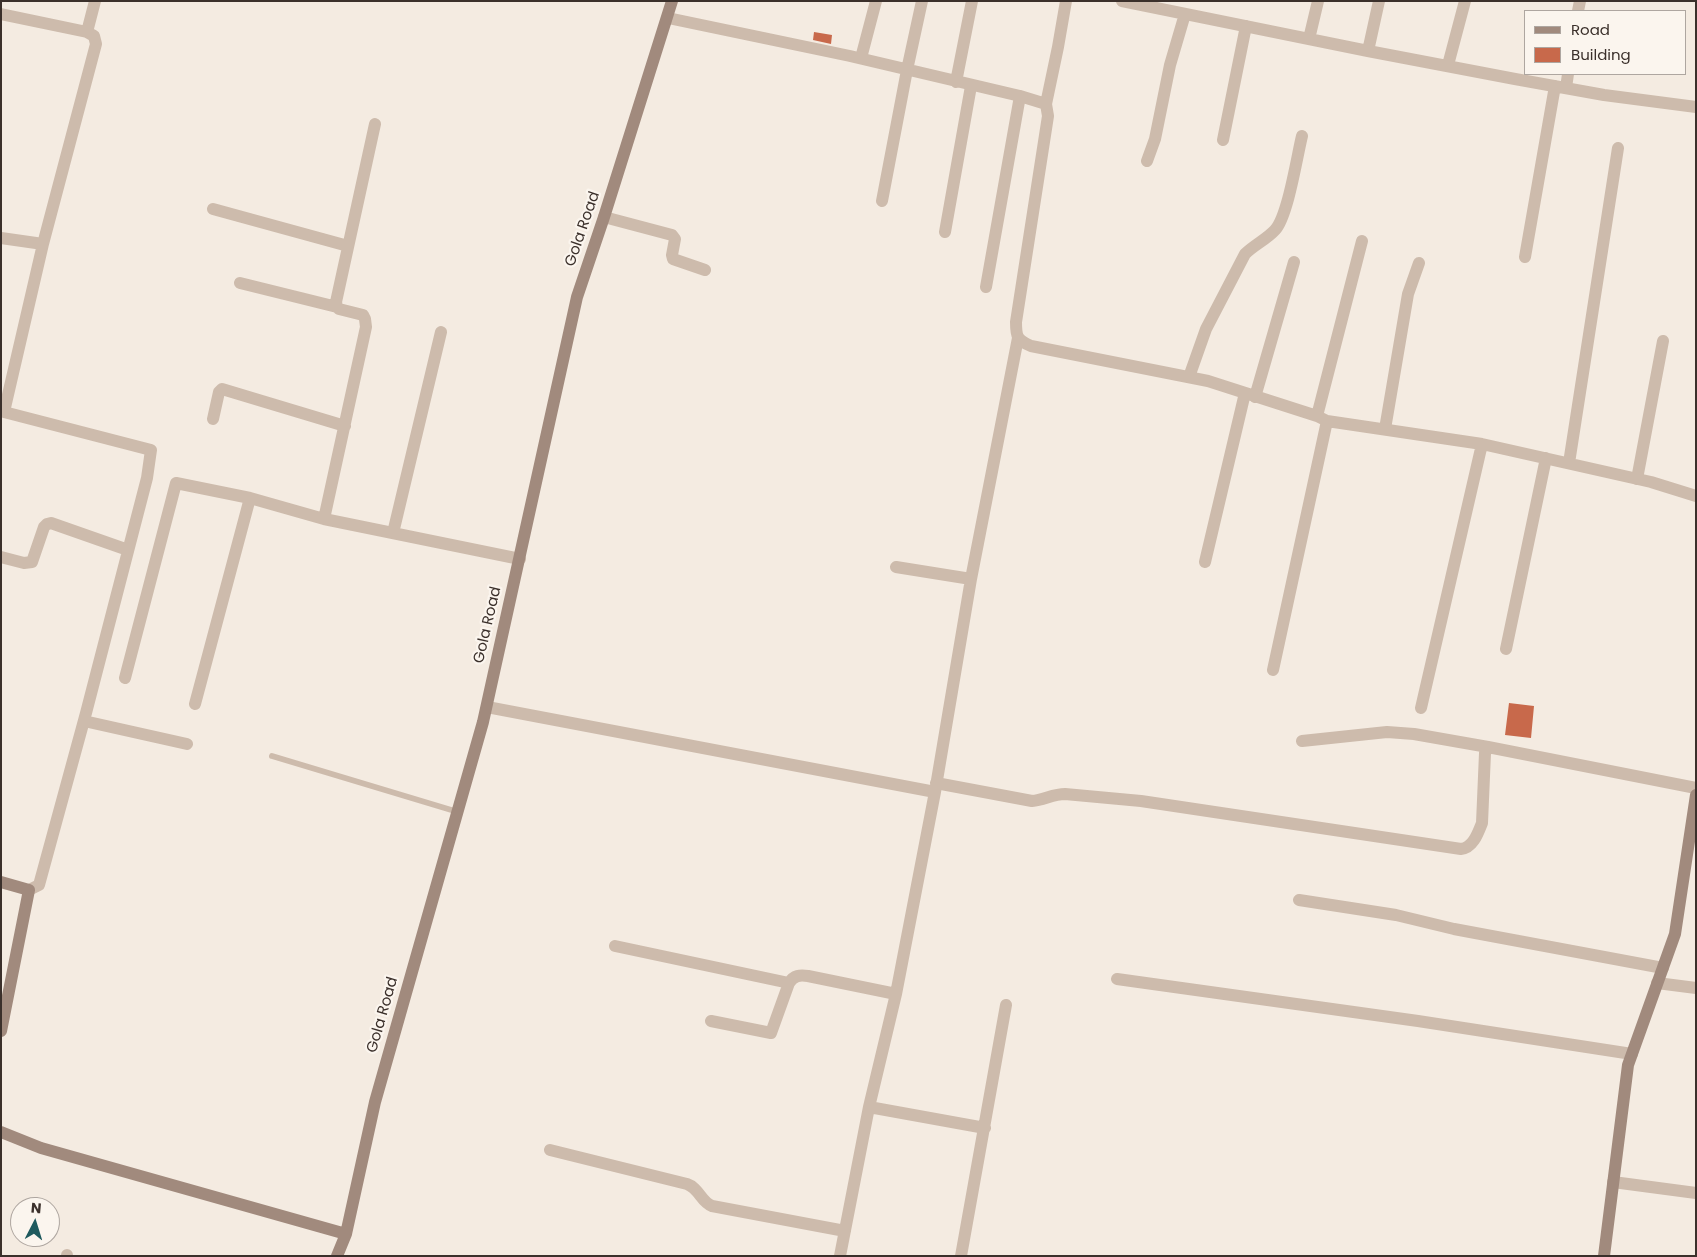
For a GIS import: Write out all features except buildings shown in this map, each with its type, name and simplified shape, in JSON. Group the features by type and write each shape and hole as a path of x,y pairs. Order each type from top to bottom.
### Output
{"street":[{"path":"87,32 95,1"},
{"name":"Gola Road","path":"337,1256 346,1234 376,1102 487,707 568,335 578,297 672,1"},
{"path":"862,58 876,1"},
{"path":"882,201 906,70 922,1"},
{"path":"956,82 972,1"},
{"path":"840,1256 869,1107 896,994 936,788 971,579 1018,338 1016,322 1044,149 1048,116 1046,104 1066,1"},
{"path":"1122,1 1368,51 1560,87 1630,99 1696,107"},
{"path":"1309,39 1318,1"},
{"path":"1368,51 1379,1"},
{"path":"1448,65 1465,1"},
{"path":"1,14 87,32 94,36 96,48 43,244 4,412 151,450 147,478 39,885 29,890 1,882"},
{"path":"1147,160 1155,139 1170,65 1184,14"},
{"path":"668,18 862,58 1046,104"},
{"path":"1223,140 1246,26"},
{"path":"1525,257 1560,87 1567,75"},
{"path":"945,232 971,86"},
{"path":"986,287 1020,96"},
{"path":"337,307 336,299 375,124"},
{"path":"1189,377 1202,338 1245,254 1274,231 1279,224 1285,209 1302,136"},
{"path":"1569,464 1618,148"},
{"path":"213,209 348,246"},
{"path":"604,217 672,235 675,238 673,259 705,270"},
{"path":"1,238 43,244"},
{"path":"1273,670 1322,418 1362,241"},
{"path":"1205,562 1250,395 1294,262"},
{"path":"1386,429 1408,294 1418,263"},
{"path":"240,283 337,307 363,315 366,321 324,519"},
{"path":"393,532 441,332"},
{"path":"1018,338 1031,346 1208,381 1322,418 1482,444 1637,479 1696,496"},
{"path":"1637,479 1663,341"},
{"path":"213,419 219,392 222,389 345,426"},
{"path":"1421,708 1482,444"},
{"path":"1506,648 1546,458"},
{"path":"125,678 176,484 250,498 324,519 520,559"},
{"path":"194,704 250,498"},
{"path":"1,557 24,563 32,562 41,532 47,524 52,523 128,550"},
{"path":"896,567 971,579"},
{"path":"487,707 936,788 1032,801 1065,794 1141,801 1466,849 1476,837 1482,823 1486,753 1488,747"},
{"path":"84,721 187,744"},
{"path":"1302,742 1387,732 1414,734 1696,788"},
{"path":"1604,1256 1628,1065 1675,934 1696,795"},
{"path":"1,1030 29,890"},
{"path":"1298,900 1396,915 1454,929 1662,968"},
{"path":"615,946 789,983"},
{"path":"711,1020 771,1033 789,983 794,977 801,975 896,994"},
{"path":"1117,979 1418,1021 1632,1054"},
{"path":"1657,984 1696,988"},
{"path":"962,1256 1006,1005"},
{"path":"869,1107 985,1128"},
{"path":"1,1132 41,1148 346,1234"},
{"path":"550,1150 687,1184 695,1188 705,1202 712,1206 845,1232"},
{"path":"1613,1182 1696,1193"}],"lane":[{"path":"272,756 458,812"}]}
